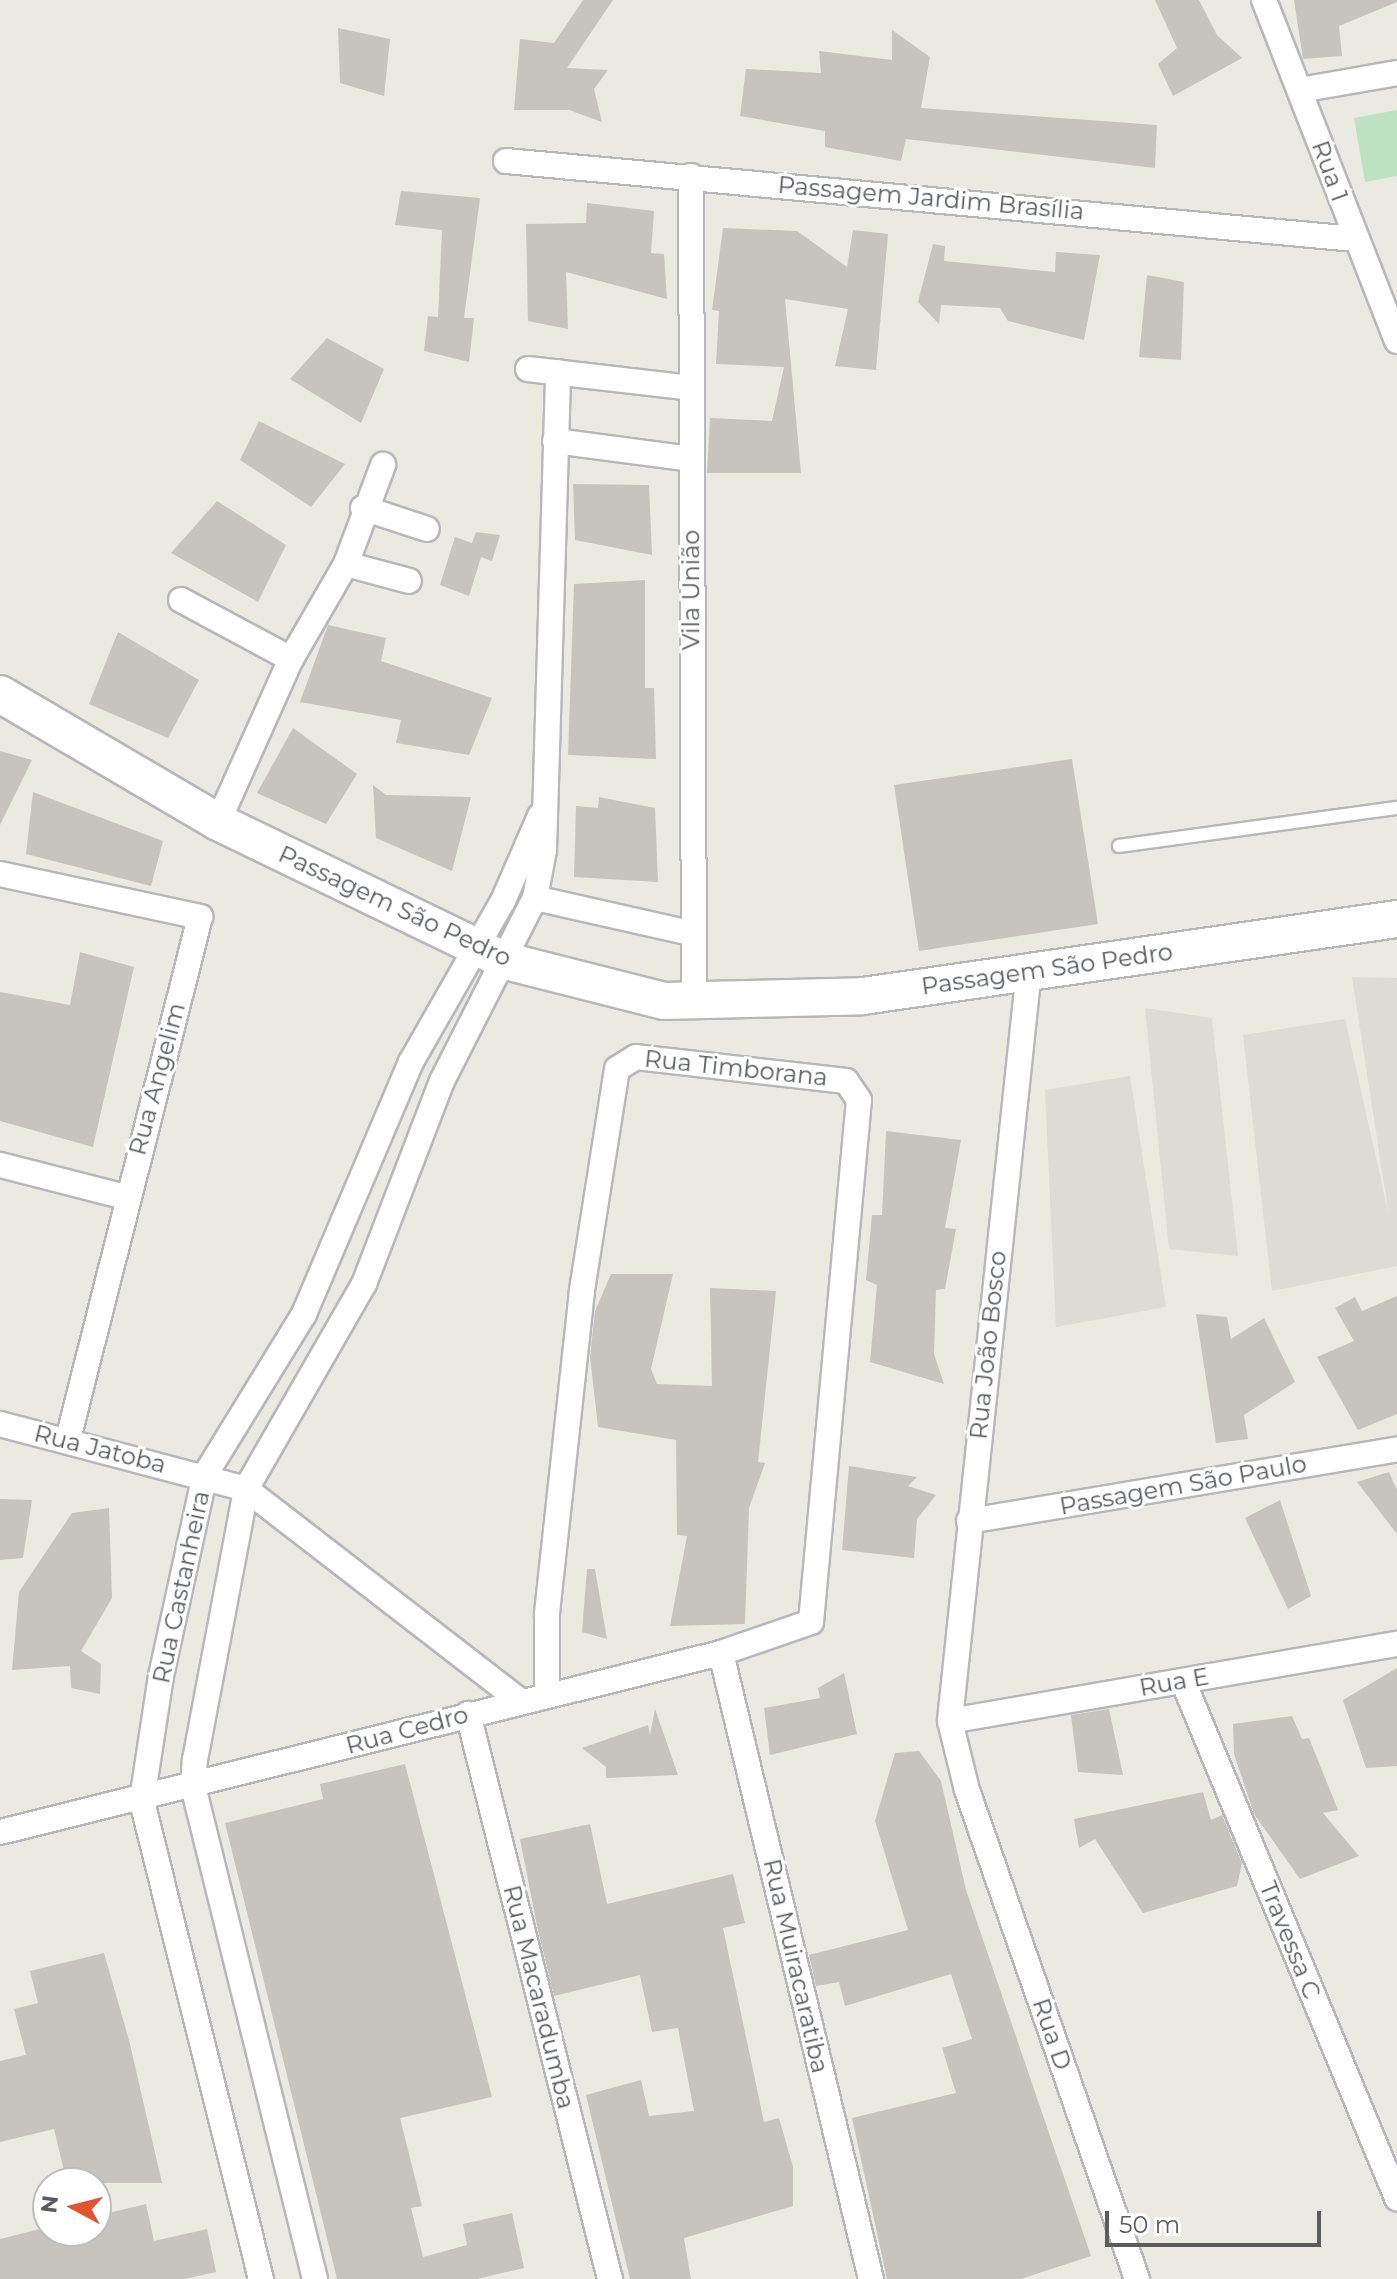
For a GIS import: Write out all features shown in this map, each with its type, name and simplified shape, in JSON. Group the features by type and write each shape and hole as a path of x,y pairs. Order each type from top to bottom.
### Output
{"street":[{"name":"Rua 1","path":"1264,0 1355,239 1390,308 1397,341"},
{"path":"1300,90 1397,73"},
{"name":"Passagem Jardim Brasília","path":"506,161 1355,239"},
{"name":"Vila União","path":"691,176 690,933 694,1004"},
{"path":"528,369 691,388"},
{"path":"490,954 535,898 558,372"},
{"path":"555,441 691,459"},
{"path":"218,822 291,659 346,564 363,508 383,465"},
{"path":"363,508 427,529"},
{"path":"346,564 409,581"},
{"path":"181,600 291,659"},
{"name":"Passagem São Pedro","path":"0,694 218,822 490,954 694,1004 863,996 1397,919"},
{"path":"490,954 541,814"},
{"name":"Rua Angelim","path":"0,874 200,917 126,1197 68,1439"},
{"path":"535,898 690,933"},
{"name":"Rua Castanheira","path":"261,2279 142,1800 205,1475 304,1314 411,1062 490,954"},
{"name":"Rua Castanheira","path":"315,2279 193,1786 246,1489 364,1284 490,954"},
{"name":"Rua João Bosco","path":"950,1721 1029,970"},
{"name":"Rua Timborana","path":"547,1695 547,1615 582,1291 612,1086 625,1060 830,1075 846,1081 859,1100 811,1622"},
{"path":"411,1062 442,1081"},
{"path":"0,1165 126,1197"},
{"name":"Rua Jatoba","path":"0,1424 205,1475 246,1489 520,1701"},
{"name":"Passagem São Paulo","path":"969,1521 1397,1449"},
{"name":"Rua Cedro","path":"0,1832 142,1800 468,1714 721,1653 811,1622"},
{"name":"Rua E","path":"950,1721 1397,1644"},
{"name":"Rua Muiracaratiba","path":"721,1653 871,2279"},
{"name":"Travessa C","path":"1183,1681 1397,2198"},
{"name":"Rua Macaradumba","path":"468,1714 610,2279"},
{"name":"Rua D","path":"950,1721 967,1790 1137,2279"}],"lane":[{"path":"1119,846 1397,808"}],"shaded area":[{"path":"1352,977 1397,978 1397,1266 1272,1291 1243,1035 1345,1019 1389,1216"},
{"path":"1145,1008 1212,1018 1238,1256 1169,1249"},
{"path":"1130,1076 1166,1307 1056,1327 1045,1090"}],"green space":[{"path":"1397,110 1397,176 1365,182 1354,118"}],"building":[{"path":"583,0 613,0 567,68 608,70 594,89 602,122 569,110 514,110 520,39 554,43"},
{"path":"1155,0 1199,0 1217,35 1242,58 1173,96 1158,64 1177,48"},
{"path":"1294,0 1397,2 1339,26 1342,56 1303,59"},
{"path":"338,28 390,39 384,96 340,83"},
{"path":"892,30 930,57 921,108 1157,125 1155,168 906,139 901,161 825,147 825,131 740,116 746,69 821,73 819,51 892,60"},
{"path":"401,191 480,198 464,318 474,318 469,362 424,351 428,316 438,317 442,230 395,225"},
{"path":"587,203 654,211 651,253 664,254 667,299 566,272 568,329 528,321 526,224 586,223"},
{"path":"723,228 797,231 847,267 853,230 888,234 876,370 835,366 848,309 785,299 801,473 707,473 710,418 772,421 784,367 716,364 719,311 712,310"},
{"path":"933,244 945,246 944,261 1055,272 1056,252 1100,255 1084,340 1008,321 1000,308 941,305 939,324 918,302"},
{"path":"1147,275 1184,282 1181,360 1139,357"},
{"path":"327,338 384,369 361,423 290,379"},
{"path":"259,421 345,464 311,507 240,460"},
{"path":"573,484 649,485 652,555 575,540"},
{"path":"217,501 286,545 258,602 171,553"},
{"path":"476,532 500,535 492,561 481,557 469,596 440,585 455,537 472,543"},
{"path":"645,580 645,688 654,688 656,759 568,755 574,584"},
{"path":"328,625 386,638 381,661 492,698 469,755 396,743 401,720 300,702"},
{"path":"118,632 199,680 168,738 89,704"},
{"path":"293,728 357,774 326,824 257,793"},
{"path":"0,751 32,760 0,825"},
{"path":"1072,759 1098,924 919,951 894,785"},
{"path":"373,785 386,795 471,797 452,871 376,838"},
{"path":"33,792 163,841 151,886 26,854"},
{"path":"599,797 655,808 658,882 574,877 576,806 598,808"},
{"path":"80,952 134,967 93,1147 0,1121 0,992 70,1005"},
{"path":"886,1131 961,1140 945,1228 956,1229 945,1289 936,1290 934,1354 944,1384 870,1362 877,1285 866,1280 872,1215 882,1215"},
{"path":"611,1274 673,1274 651,1369 657,1384 712,1386 710,1288 776,1291 758,1462 765,1463 749,1508 745,1624 670,1626 687,1536 677,1535 676,1440 598,1427 590,1357 595,1311"},
{"path":"1397,1296 1397,1414 1358,1430 1317,1357 1354,1341 1335,1308 1355,1297 1362,1311"},
{"path":"1196,1314 1227,1317 1231,1339 1264,1318 1295,1382 1244,1415 1248,1439 1216,1443"},
{"path":"849,1466 917,1477 908,1486 936,1495 917,1519 914,1558 842,1550"},
{"path":"1389,1472 1397,1490 1397,1534 1357,1482"},
{"path":"0,1499 32,1500 23,1558 0,1560"},
{"path":"1280,1500 1311,1596 1288,1609 1245,1518"},
{"path":"109,1508 112,1598 81,1651 101,1664 100,1694 71,1688 70,1666 12,1670 19,1592 72,1513"},
{"path":"587,1569 595,1569 607,1639 582,1632"},
{"path":"1397,1668 1397,1766 1366,1768 1343,1700"},
{"path":"844,1673 857,1734 770,1755 764,1708 820,1698 818,1688"},
{"path":"655,1709 678,1775 606,1778 606,1767 582,1748 648,1725 650,1735"},
{"path":"1109,1709 1123,1775 1078,1772 1071,1715"},
{"path":"1292,1716 1302,1739 1309,1738 1338,1810 1323,1813 1359,1856 1300,1879 1254,1814 1234,1754 1233,1724"},
{"path":"919,1751 941,1781 966,1890 1091,2256 1021,2279 887,2279 852,2118 956,2093 942,2048 972,2039 951,1974 845,2006 839,1982 816,1986 809,1955 908,1930 875,1821 895,1753"},
{"path":"405,1764 492,2097 400,2118 422,2206 411,2208 423,2257 467,2245 463,2224 512,2213 524,2268 477,2279 337,2279 225,1823 323,1799 320,1784"},
{"path":"1203,1792 1211,1820 1222,1815 1242,1863 1237,1886 1143,1913 1095,1839 1079,1848 1074,1819"},
{"path":"590,1824 607,1904 733,1874 745,1923 723,1928 764,2122 779,2118 793,2167 793,2206 684,2238 691,2279 630,2279 586,2095 641,2080 649,2116 694,2111 678,2028 652,2032 640,1975 554,1996 537,1926 520,1839"},
{"path":"104,1953 129,2040 162,2183 112,2183 112,2167 63,2167 54,2129 0,2142 0,2061 26,2055 14,2009 38,2003 30,1971"},
{"path":"146,2204 154,2241 207,2229 216,2272 185,2279 0,2279 0,2239 32,2231 32,2247 112,2247 112,2212"}]}
